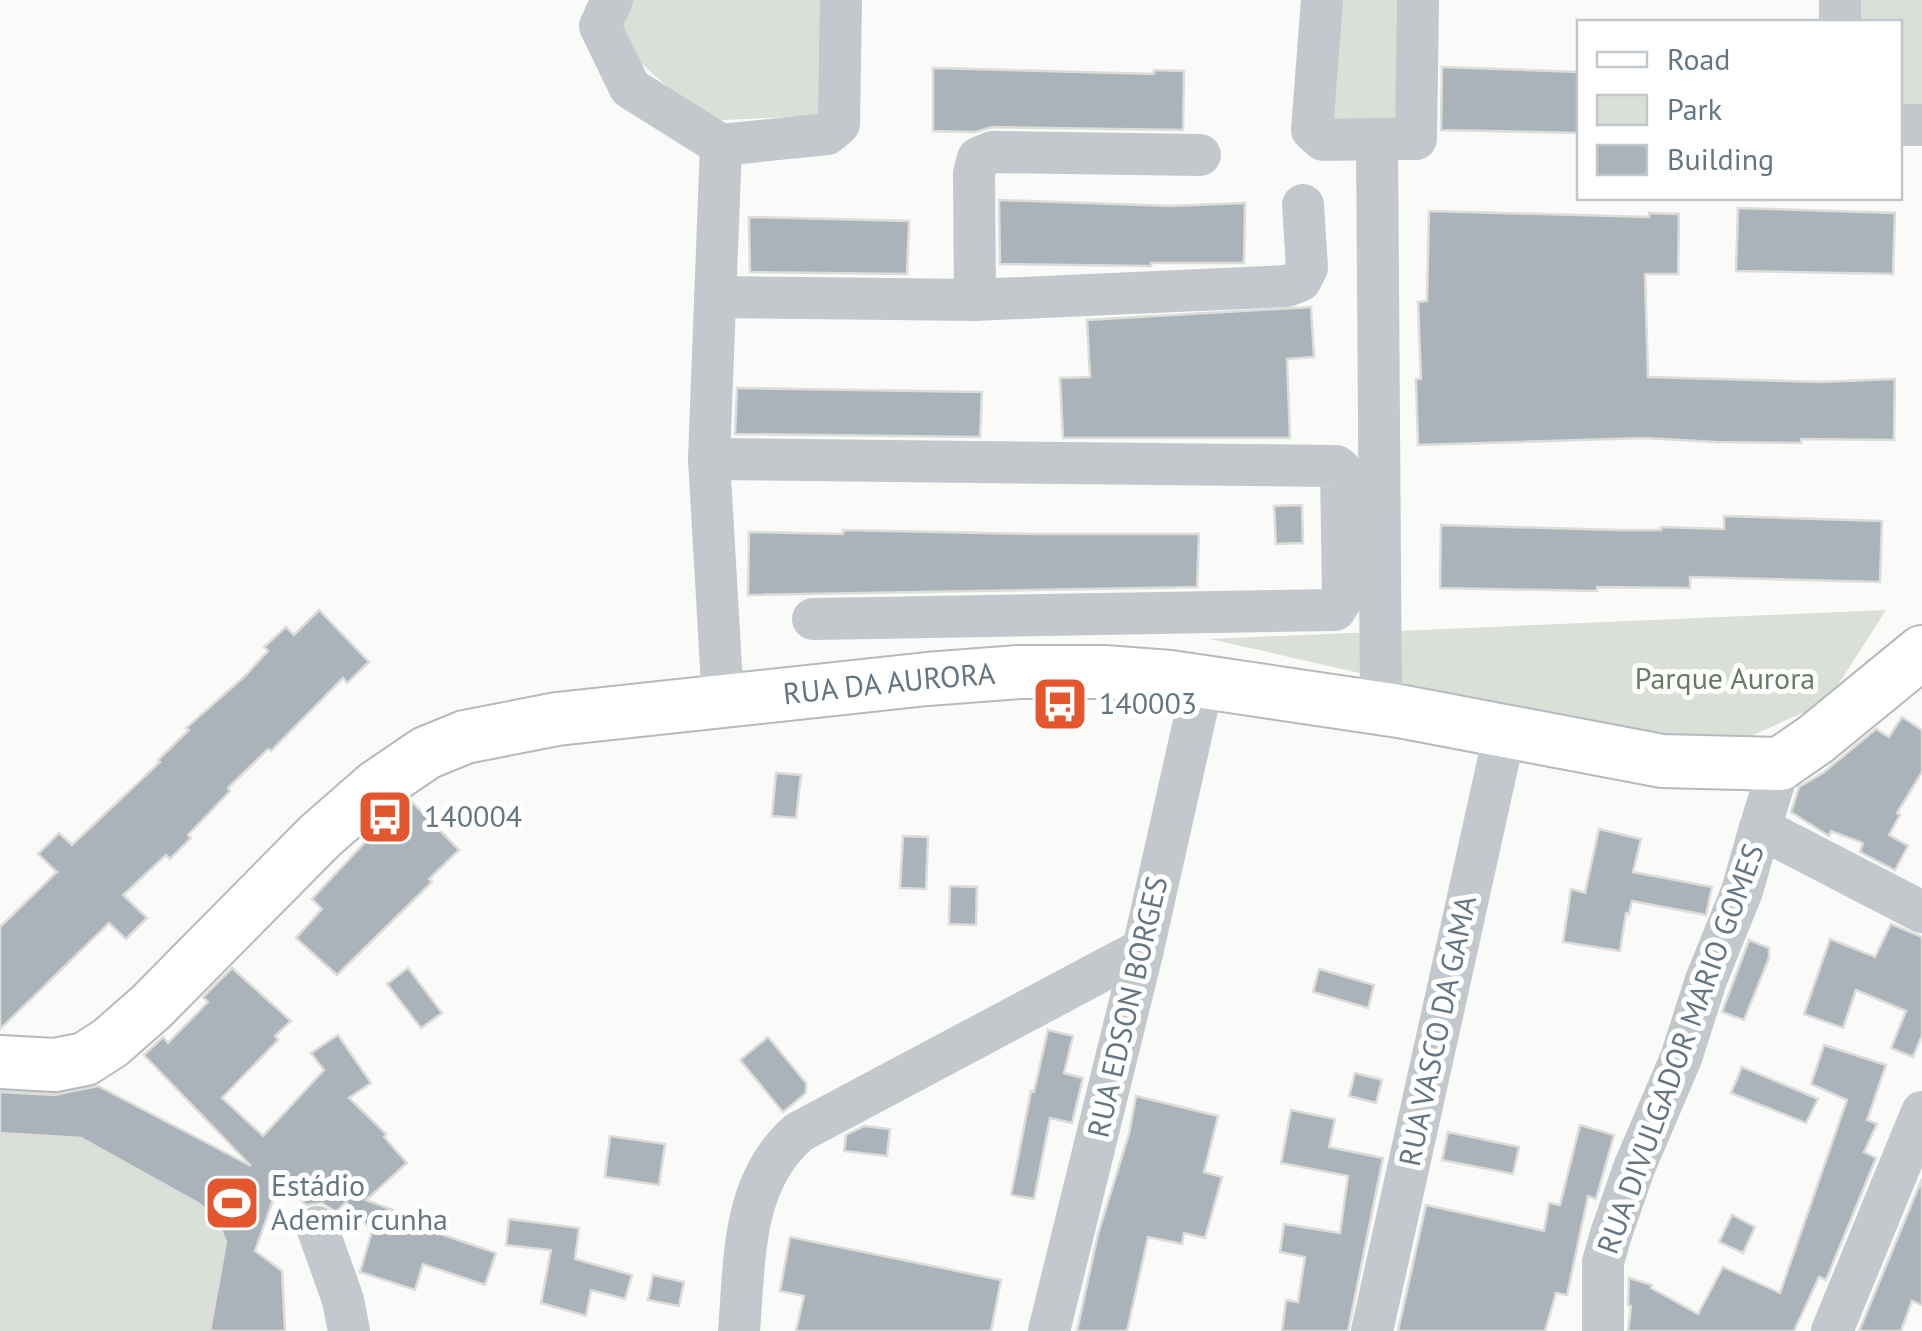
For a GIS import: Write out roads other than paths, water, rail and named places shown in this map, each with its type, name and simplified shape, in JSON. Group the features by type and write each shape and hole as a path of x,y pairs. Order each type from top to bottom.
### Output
{"main road":[{"path":"1780,764 1816,740 1922,652"},
{"name":"RUA DA AURORA","path":"0,1062 56,1065 85,1059 151,1008 320,836 376,787 426,753 464,737 557,720 1018,672 1104,672 1382,708 1662,761 1780,764"}],"street":[{"path":"612,0 600,26 630,88 721,146 828,134 839,124 840,0"},
{"path":"1322,0 1312,130 1323,140 1416,139 1418,0"},
{"path":"1377,139 1382,708"},
{"path":"721,146 709,459 724,702"},
{"path":"974,300 974,174 978,158 992,152 1200,155"},
{"path":"715,297 974,300 1287,286 1300,282 1307,268 1303,204"},
{"path":"709,459 1336,466 1341,470 1343,598 1335,610 813,618"},
{"name":"RUA EDSON BORGES","path":"1049,1331 1203,682"},
{"name":"RUA VASCO DA GAMA","path":"1372,1331 1504,731"},
{"name":"RUA DIVULGADOR MARIO GOMES","path":"1602,1331 1604,1262 1610,1234 1681,1058 1706,980 1742,891 1780,764"},
{"path":"1760,828 1922,912"},
{"path":"738,1331 750,1210 779,1149 799,1132 1142,949"},
{"path":"1832,1331 1922,1112"},
{"path":"317,1227 343,1300 349,1331"}],"place":[{"name":"140003","path":"1060,704"},
{"name":"140004","path":"385,817"},
{"name":"Estádio Ademir cunha","path":"232,1203"}],"park label":[{"name":"Parque Aurora","path":"1725,679"}]}
